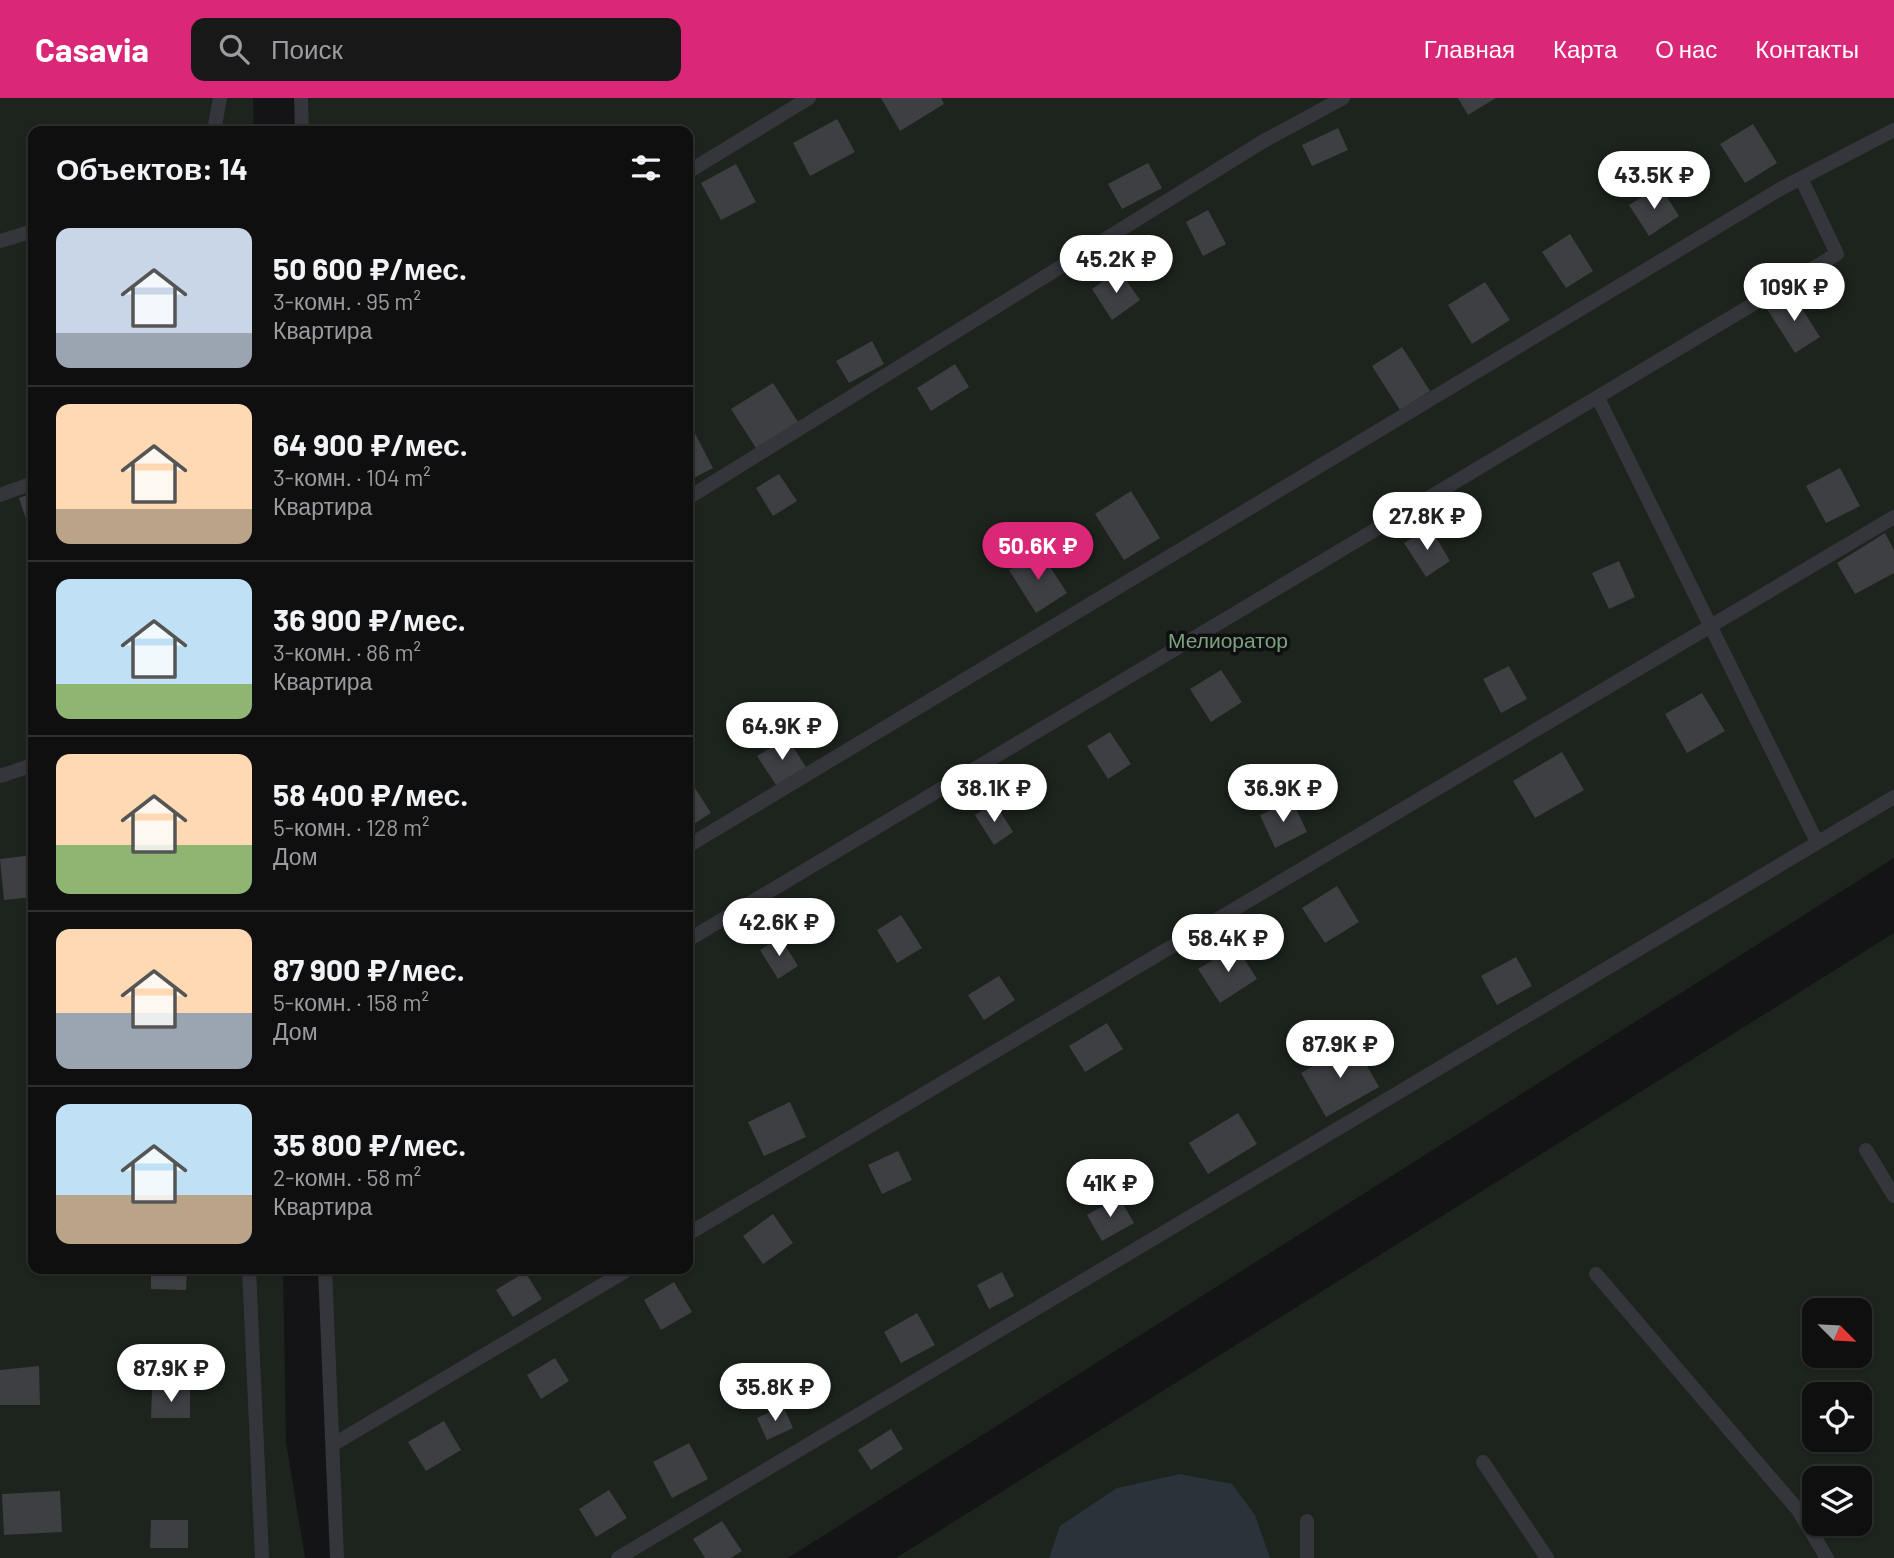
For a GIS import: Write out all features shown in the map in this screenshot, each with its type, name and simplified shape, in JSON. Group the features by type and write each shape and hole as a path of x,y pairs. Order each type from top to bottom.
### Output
{"lane":[{"path":"215,126 220,98"},
{"path":"301,98 302,126"},
{"path":"693,169 809,98"},
{"path":"693,495 1262,142 1343,98"},
{"path":"693,843 1801,178 1894,130"},
{"path":"693,937 1837,254 1801,178"},
{"path":"0,241 28,233"},
{"path":"1598,398 1817,842"},
{"path":"0,495 28,485"},
{"path":"693,1231 1894,517"},
{"path":"0,776 28,767"},
{"path":"618,1558 1894,797"},
{"path":"1866,1150 1894,1196"},
{"path":"249,1274 262,1558"},
{"path":"325,1274 337,1558"},
{"path":"334,1444 621,1274"},
{"path":"1596,1274 1798,1510 1828,1558"},
{"path":"1483,1462 1547,1558"},
{"path":"1307,1521 1307,1558"}],"green space":[{"path":"0,98 253,98 254,126 28,126 28,1274 283,1274 286,1442 305,1558 0,1558"},
{"name":"Мелиоратор","path":"308,98 1894,98 1894,858 788,1558 332,1558 328,1274 693,1274 693,126 309,126"},
{"path":"1894,933 1894,1558 896,1558"}],"shaded area":[{"path":"1180,1474 1232,1484 1255,1515 1270,1558 1049,1558 1060,1526 1117,1488"}],"building":[{"path":"881,98 941,98 944,104 900,131"},
{"path":"1458,98 1496,98 1468,115"},
{"path":"837,119 855,152 810,176 793,143"},
{"path":"1753,124 1777,163 1745,183 1720,144"},
{"path":"1338,128 1348,150 1312,166 1302,145"},
{"path":"1148,163 1162,188 1122,209 1108,184"},
{"path":"736,164 756,202 721,220 701,183"},
{"path":"1660,186 1679,216 1649,236 1629,205"},
{"path":"1208,210 1226,244 1203,256 1186,222"},
{"path":"1570,234 1593,271 1566,288 1542,252"},
{"path":"1119,270 1140,300 1112,320 1092,289"},
{"path":"1485,282 1510,320 1472,344 1448,305"},
{"path":"1792,293 1820,337 1795,353 1767,309"},
{"path":"872,341 884,364 849,383 836,361"},
{"path":"1402,347 1430,391 1400,410 1372,366"},
{"path":"955,364 969,387 931,411 917,388"},
{"path":"773,383 798,422 756,448 731,409"},
{"path":"693,430 713,468 693,478"},
{"path":"1840,468 1860,506 1826,523 1806,486"},
{"path":"779,474 797,501 773,516 756,488"},
{"path":"1131,491 1160,538 1124,560 1095,514"},
{"path":"28,495 28,524 19,498"},
{"path":"1430,527 1450,561 1426,577 1404,543"},
{"path":"1885,533 1894,550 1894,573 1855,594 1837,563"},
{"path":"1039,550 1067,593 1036,613 1009,570"},
{"path":"1619,561 1635,597 1609,609 1592,573"},
{"path":"1509,666 1527,699 1501,713 1483,679"},
{"path":"1221,670 1242,702 1211,722 1190,689"},
{"path":"1702,693 1725,731 1687,753 1665,714"},
{"path":"1110,732 1131,764 1108,779 1087,746"},
{"path":"787,738 806,767 776,785 757,756"},
{"path":"1562,752 1584,790 1535,818 1513,781"},
{"path":"693,785 711,813 693,824"},
{"path":"1292,800 1307,832 1275,848 1260,815"},
{"path":"995,803 1013,832 994,845 975,815"},
{"path":"28,856 28,898 4,900 0,859"},
{"path":"1337,886 1359,922 1325,943 1302,908"},
{"path":"901,915 922,948 897,963 877,930"},
{"path":"780,937 798,966 778,979 760,950"},
{"path":"1236,946 1257,979 1220,1003 1198,969"},
{"path":"1516,957 1532,986 1497,1005 1481,976"},
{"path":"999,976 1015,1000 984,1020 968,995"},
{"path":"1107,1023 1123,1049 1085,1072 1069,1046"},
{"path":"1354,1043 1379,1087 1326,1117 1301,1073"},
{"path":"790,1102 806,1137 764,1156 748,1122"},
{"path":"1238,1113 1257,1144 1208,1174 1189,1143"},
{"path":"898,1151 912,1180 882,1194 868,1165"},
{"path":"1119,1197 1134,1223 1102,1241 1087,1215"},
{"path":"773,1214 793,1243 763,1264 743,1236"},
{"path":"1002,1272 1014,1296 989,1309 977,1285"},
{"path":"151,1274 187,1274 186,1290 151,1289"},
{"path":"526,1274 542,1299 513,1317 496,1290"},
{"path":"674,1282 692,1312 661,1330 644,1300"},
{"path":"917,1313 935,1345 901,1363 884,1332"},
{"path":"555,1358 569,1381 541,1399 527,1375"},
{"path":"39,1366 40,1405 0,1405 0,1370"},
{"path":"152,1390 190,1390 190,1418 151,1418"},
{"path":"783,1406 793,1428 767,1440 757,1418"},
{"path":"444,1421 461,1450 426,1471 408,1442"},
{"path":"891,1429 903,1449 871,1470 858,1450"},
{"path":"689,1443 708,1479 672,1498 653,1462"},
{"path":"609,1490 627,1518 596,1537 579,1509"},
{"path":"60,1491 62,1532 4,1535 2,1494"},
{"path":"151,1520 188,1520 188,1548 150,1548"},
{"path":"722,1521 742,1551 731,1558 705,1558 693,1539"}]}
